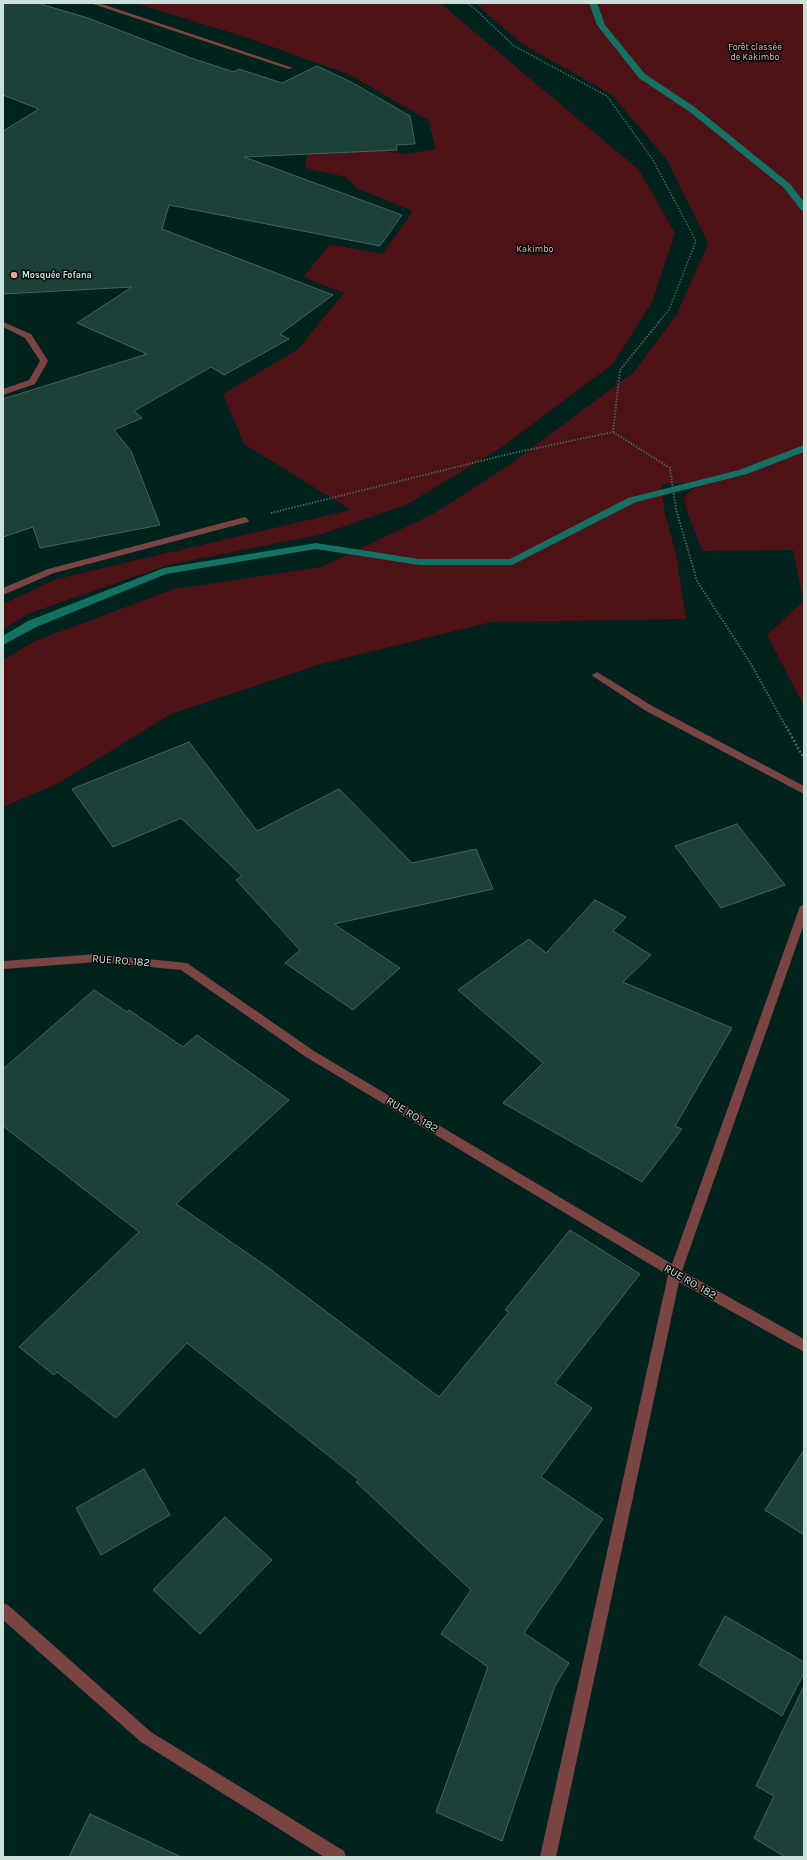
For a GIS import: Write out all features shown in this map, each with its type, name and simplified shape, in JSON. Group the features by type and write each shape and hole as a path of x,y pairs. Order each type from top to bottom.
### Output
{"street":[{"path":"93,3 290,68"},
{"path":"3,324 28,336 44,361 32,382 3,392"},
{"path":"3,592 51,571 244,520"},
{"path":"597,675 650,709 804,790"},
{"path":"548,1857 675,1274 804,909"},
{"name":"RUE RO. 182","path":"3,965 97,958 183,966 310,1054 675,1274 804,1346"},
{"path":"3,1610 146,1737 338,1857"}],"path":[{"path":"466,3 473,7 514,46 607,96 653,160 696,241 669,310 620,370 613,432"},
{"path":"244,520 509,454 613,432 670,468 676,509 698,581 751,664 804,759"}],"green space":[{"name":"Kakimbo","path":"135,3 440,3 639,170 675,233 652,302 613,364 502,447 406,505 319,535 168,565 30,613 3,629 3,604 56,579 351,510 244,444 223,394 298,349 344,293 303,277 330,244 382,254 413,211 356,188 346,177 305,168 308,150 369,148 404,154 436,149 428,120 350,75 248,38"},
{"name":"Forêt classée de Kakimbo","path":"475,3 804,3 804,706 767,635 803,601 793,550 702,551 686,509 684,496 701,483 662,484 664,510 676,554 686,619 491,622 321,664 171,714 57,784 3,807 3,660 35,641 174,589 321,567 433,514 509,465 634,372 677,314 708,243 667,160 612,95 521,43"}],"building":[{"path":"3,3 37,3 88,18 191,58 234,72 239,69 282,83 317,66 351,82 410,116 415,144 396,145 397,150 244,157 402,215 380,246 169,205 162,229 333,295 280,334 289,339 224,375 211,367 134,411 142,418 114,430 131,451 160,525 40,548 33,527 3,537 3,399 147,354 77,323 132,287 3,294 3,131 39,109 3,95"},
{"path":"189,742 257,831 339,789 412,863 476,849 493,889 334,924 400,968 353,1010 285,963 300,950 236,880 242,876 181,818 113,847 72,789"},
{"path":"737,824 785,885 721,908 675,846"},
{"path":"595,900 626,917 613,931 651,955 623,982 732,1028 675,1126 682,1129 642,1182 503,1103 543,1063 458,990 529,939 546,953"},
{"path":"94,990 127,1012 129,1010 183,1047 197,1035 289,1100 176,1204 266,1266 439,1397 509,1312 505,1310 570,1230 640,1274 555,1383 592,1408 541,1477 603,1519 524,1633 569,1663 555,1686 502,1841 436,1812 488,1667 441,1634 471,1590 356,1482 359,1480 187,1343 116,1418 57,1372 54,1375 19,1347 139,1232 3,1126 3,1069"},
{"path":"804,1450 804,1535 765,1510"},
{"path":"144,1469 170,1515 101,1555 76,1508"},
{"path":"225,1517 272,1560 200,1634 153,1590"},
{"path":"725,1616 804,1662 804,1673 782,1716 699,1665"},
{"path":"804,1686 804,1857 785,1857 754,1838 774,1796 756,1786"},
{"path":"90,1814 181,1857 69,1857"}],"waterway":[{"path":"593,3 601,25 642,76 693,110 787,186 804,208"},
{"path":"3,641 32,624 164,571 316,546 419,562 512,562 632,500 743,472 804,448"}],"place":[{"name":"Mosquée Fofana","path":"14,275"}]}
